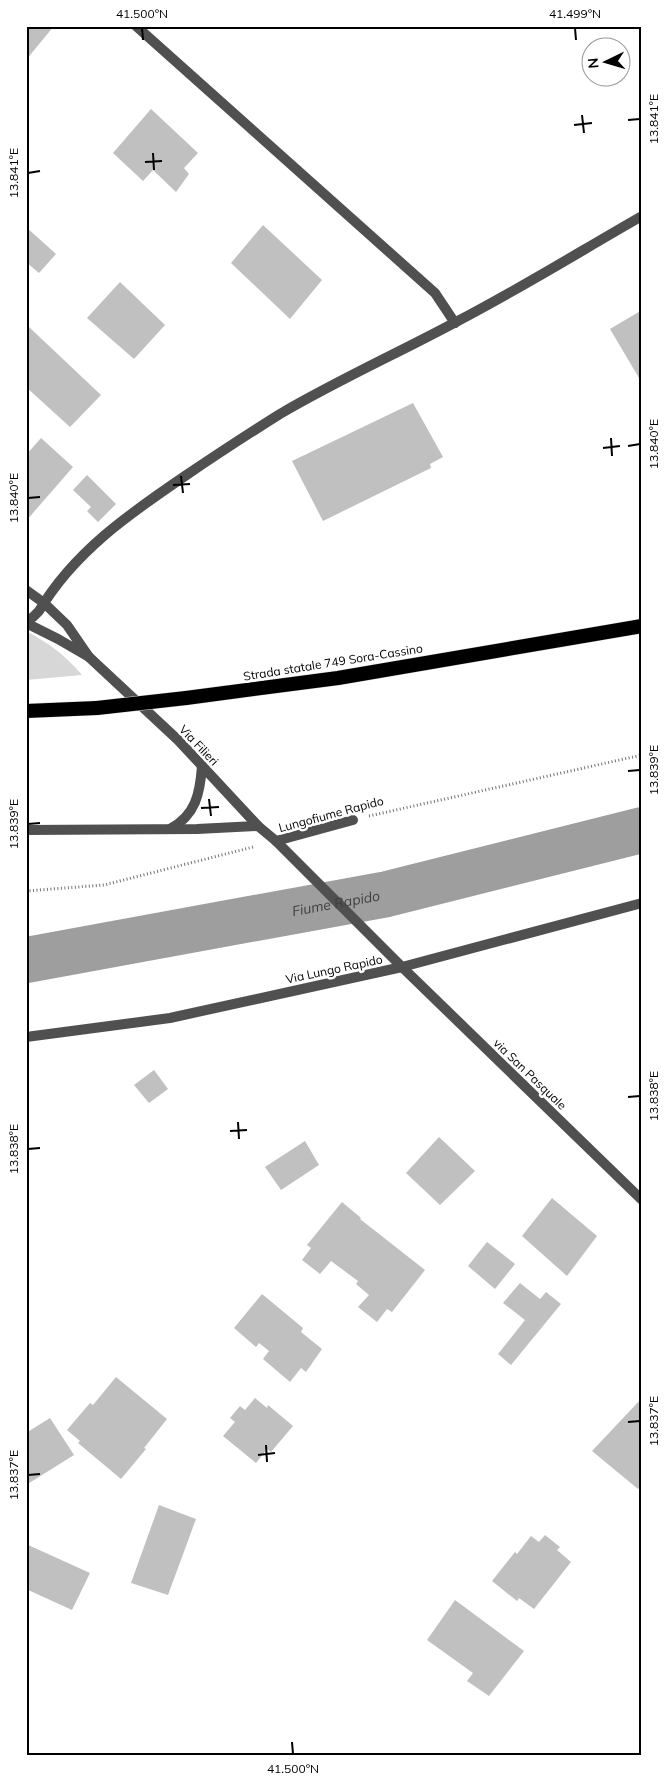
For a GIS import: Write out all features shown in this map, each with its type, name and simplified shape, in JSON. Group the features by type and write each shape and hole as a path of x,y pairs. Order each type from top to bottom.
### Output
{"highway":[{"name":"Strada statale 749 Sora-Cassino","path":"26,711 97,708 338,678 642,626"}],"street":[{"path":"136,26 435,293 455,323"},
{"path":"26,622 33,617 69,569 97,541 140,507 280,414 348,376 455,323 642,216"},
{"name":"Via Filieri","path":"26,590 44,603 67,625 89,657 178,740 258,826 276,841 389,953"},
{"name":"Via Filieri","path":"26,622 89,657"},
{"path":"170,830 183,822 195,804 200,787 202,766"},
{"name":"Lungofiume Rapido","path":"276,841 353,820"},
{"path":"26,830 170,830 258,826"},
{"name":"Via Lungo Rapido","path":"26,1037 170,1018 402,967 642,903"},
{"name":"via San Pasquale","path":"389,953 642,1200"}],"path":[{"name":"Lungofiume Rapido","path":"353,820 642,755"},
{"name":"Lungofiume Rapido","path":"26,891 104,885 276,841"}],"shaded area":[{"path":"26,631 56,650 82,675 26,680"}],"building":[{"path":"26,26 54,26 26,60"},
{"path":"151,109 198,153 184,168 189,174 176,192 153,170 143,181 113,153"},
{"path":"263,225 322,280 290,319 231,263"},
{"path":"26,227 56,254 39,273 26,262"},
{"path":"120,282 165,325 134,359 87,318"},
{"path":"642,310 642,383 610,329"},
{"path":"29,327 101,395 70,427 26,387 26,331"},
{"path":"413,403 443,457 430,464 431,468 323,521 292,461"},
{"path":"41,438 73,467 26,521 26,455"},
{"path":"87,475 116,504 98,522 87,511 91,507 73,490"},
{"path":"154,1070 168,1089 149,1103 134,1085"},
{"path":"439,1137 475,1171 440,1205 406,1173"},
{"path":"305,1141 319,1165 281,1190 265,1167"},
{"path":"552,1198 597,1236 567,1276 522,1236"},
{"path":"342,1202 360,1219 425,1270 392,1312 387,1309 377,1322 358,1307 369,1295 356,1284 358,1281 331,1261 320,1274 302,1260 311,1248 307,1245"},
{"path":"487,1242 515,1264 495,1289 468,1266"},
{"path":"520,1283 540,1299 546,1292 561,1304 511,1365 498,1354 525,1320 503,1303"},
{"path":"262,1294 303,1328 301,1332 322,1349 306,1372 301,1368 290,1382 263,1359 269,1351 259,1343 256,1347 234,1328"},
{"path":"116,1377 167,1419 144,1448 146,1449 121,1479 78,1443 80,1441 67,1430 90,1403 93,1405"},
{"path":"255,1398 267,1408 268,1405 293,1426 271,1452 267,1449 256,1463 223,1436 235,1422 230,1418 240,1406 245,1410"},
{"path":"642,1398 642,1484 638,1489 592,1451"},
{"path":"50,1418 74,1455 26,1485 26,1433"},
{"path":"159,1505 196,1519 168,1595 131,1583"},
{"path":"545,1535 560,1547 557,1550 571,1562 534,1609 519,1598 517,1601 492,1581 515,1552 517,1554 531,1536 539,1542"},
{"path":"26,1544 90,1573 72,1610 26,1589"},
{"path":"455,1600 524,1651 489,1696 467,1681 473,1673 427,1640"}],"waterway":[{"name":"Fiume Rapido","path":"26,960 387,894 642,830"}]}
